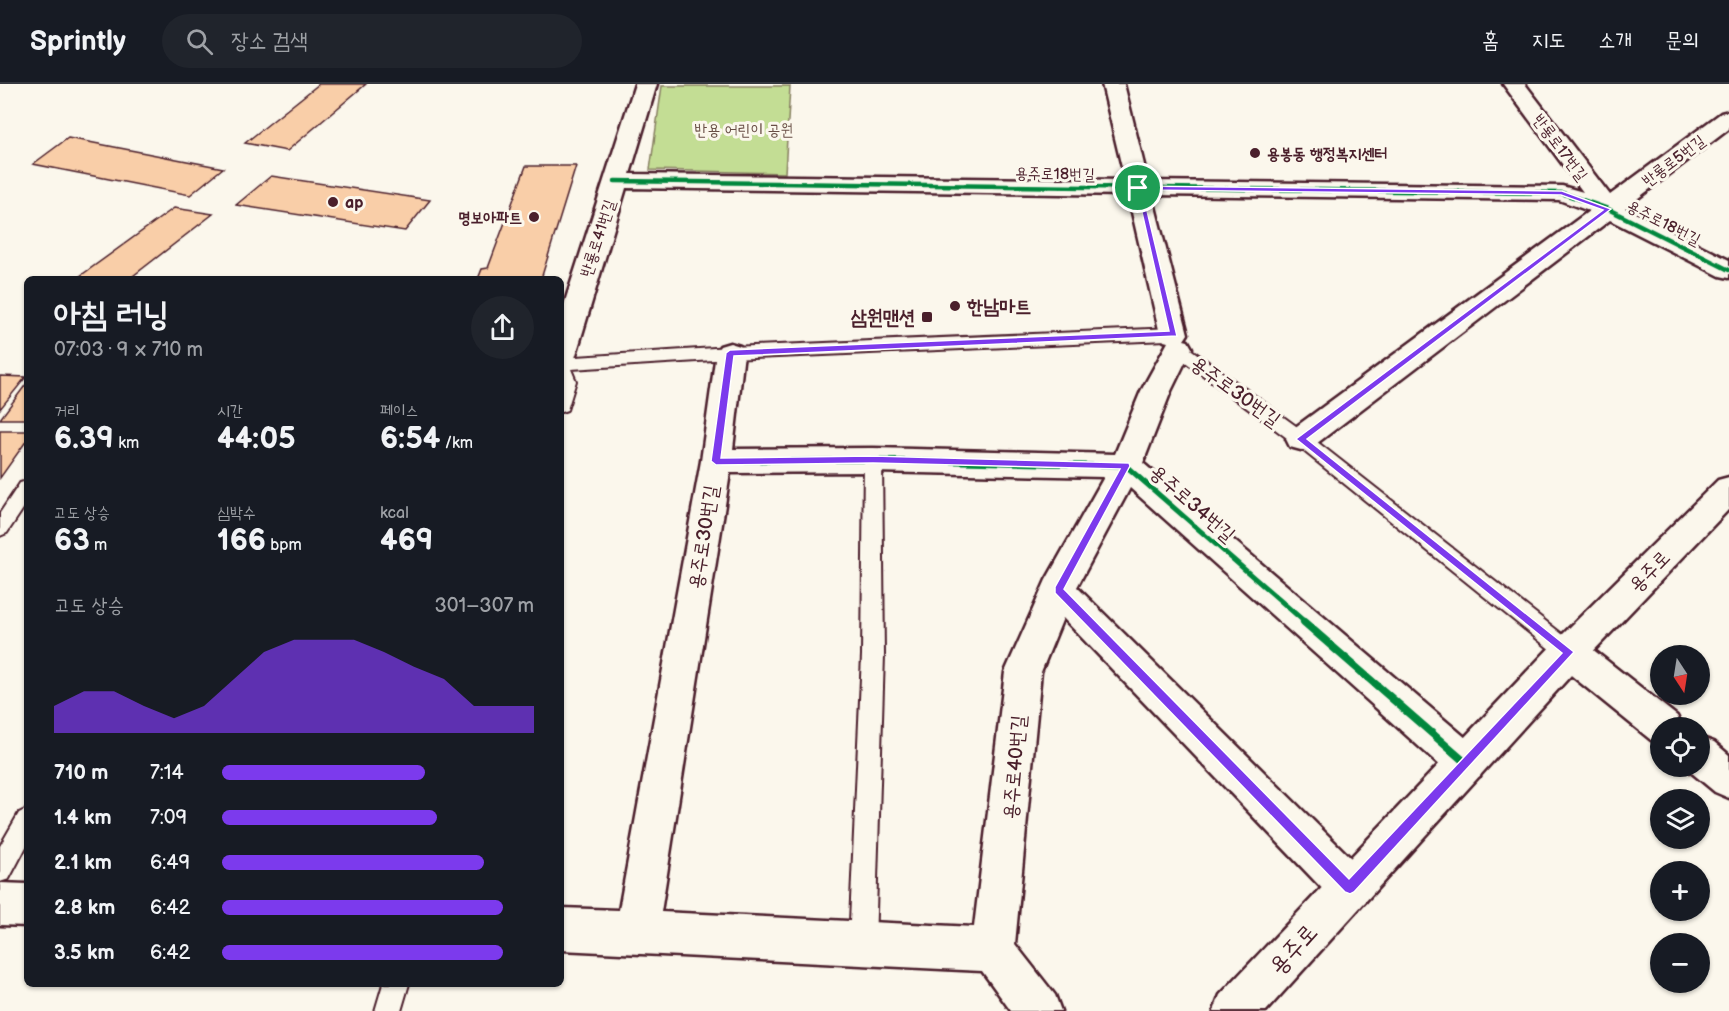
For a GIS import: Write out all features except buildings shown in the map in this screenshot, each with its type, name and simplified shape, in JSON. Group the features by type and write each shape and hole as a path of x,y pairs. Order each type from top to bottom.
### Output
{"street":[{"name":"반룡로41번길","path":"564,348 646,84"},
{"path":"1113,84 1176,341 1126,466"},
{"name":"반룡로17번길","path":"1514,84 1608,209"},
{"name":"반룡로5번길","path":"1301,439 1729,118"},
{"name":"용주로18번길","path":"615,181 1562,193 1608,209 1729,270"},
{"name":"용주로30번길","path":"637,932 716,461 730,353"},
{"name":"용주로34번길","path":"716,461 873,460 1126,466 1466,763"},
{"name":"용주로34번길","path":"1058,590 1126,466"},
{"name":"용주로","path":"1236,1011 1569,652 1729,489"},
{"path":"1058,590 1350,887"},
{"name":"용주로40번길","path":"993,950 1023,672 1058,590"},
{"path":"1569,652 1650,717"},
{"path":"1710,764 1729,779"},
{"path":"0,904 24,905"},
{"path":"564,929 993,950 1039,1011"}],"lane":[{"path":"564,365 730,353 1176,341"},
{"name":"용주로30번길","path":"1176,341 1569,652"},
{"path":"564,372 568,381 564,395"},
{"path":"862,944 873,655 873,460"},
{"path":"0,528 24,492"},
{"path":"0,870 24,826"},
{"path":"388,1011 395,987"}],"green space":[{"name":"반용 어린이 공원","path":"662,86 790,86 785,173 650,170"}],"cycle path":[{"path":"615,181 1562,193 1608,209 1729,270"},
{"path":"716,461 873,460 1126,466 1466,763"}],"place":[{"name":"용봉동 행정복지센터","path":"1255,153"},
{"name":"ap","path":"333,202"},
{"name":"명보아파트","path":"534,217"},
{"name":"한남마트","path":"955,306"},
{"name":"삼원맨션","path":"927,317"}],"route":[{"path":"1138,188 1562,193 1608,209 1301,439 1569,652 1350,887 1058,590 1126,466 873,460 716,461 730,353 1174,334 1138,188"}]}
